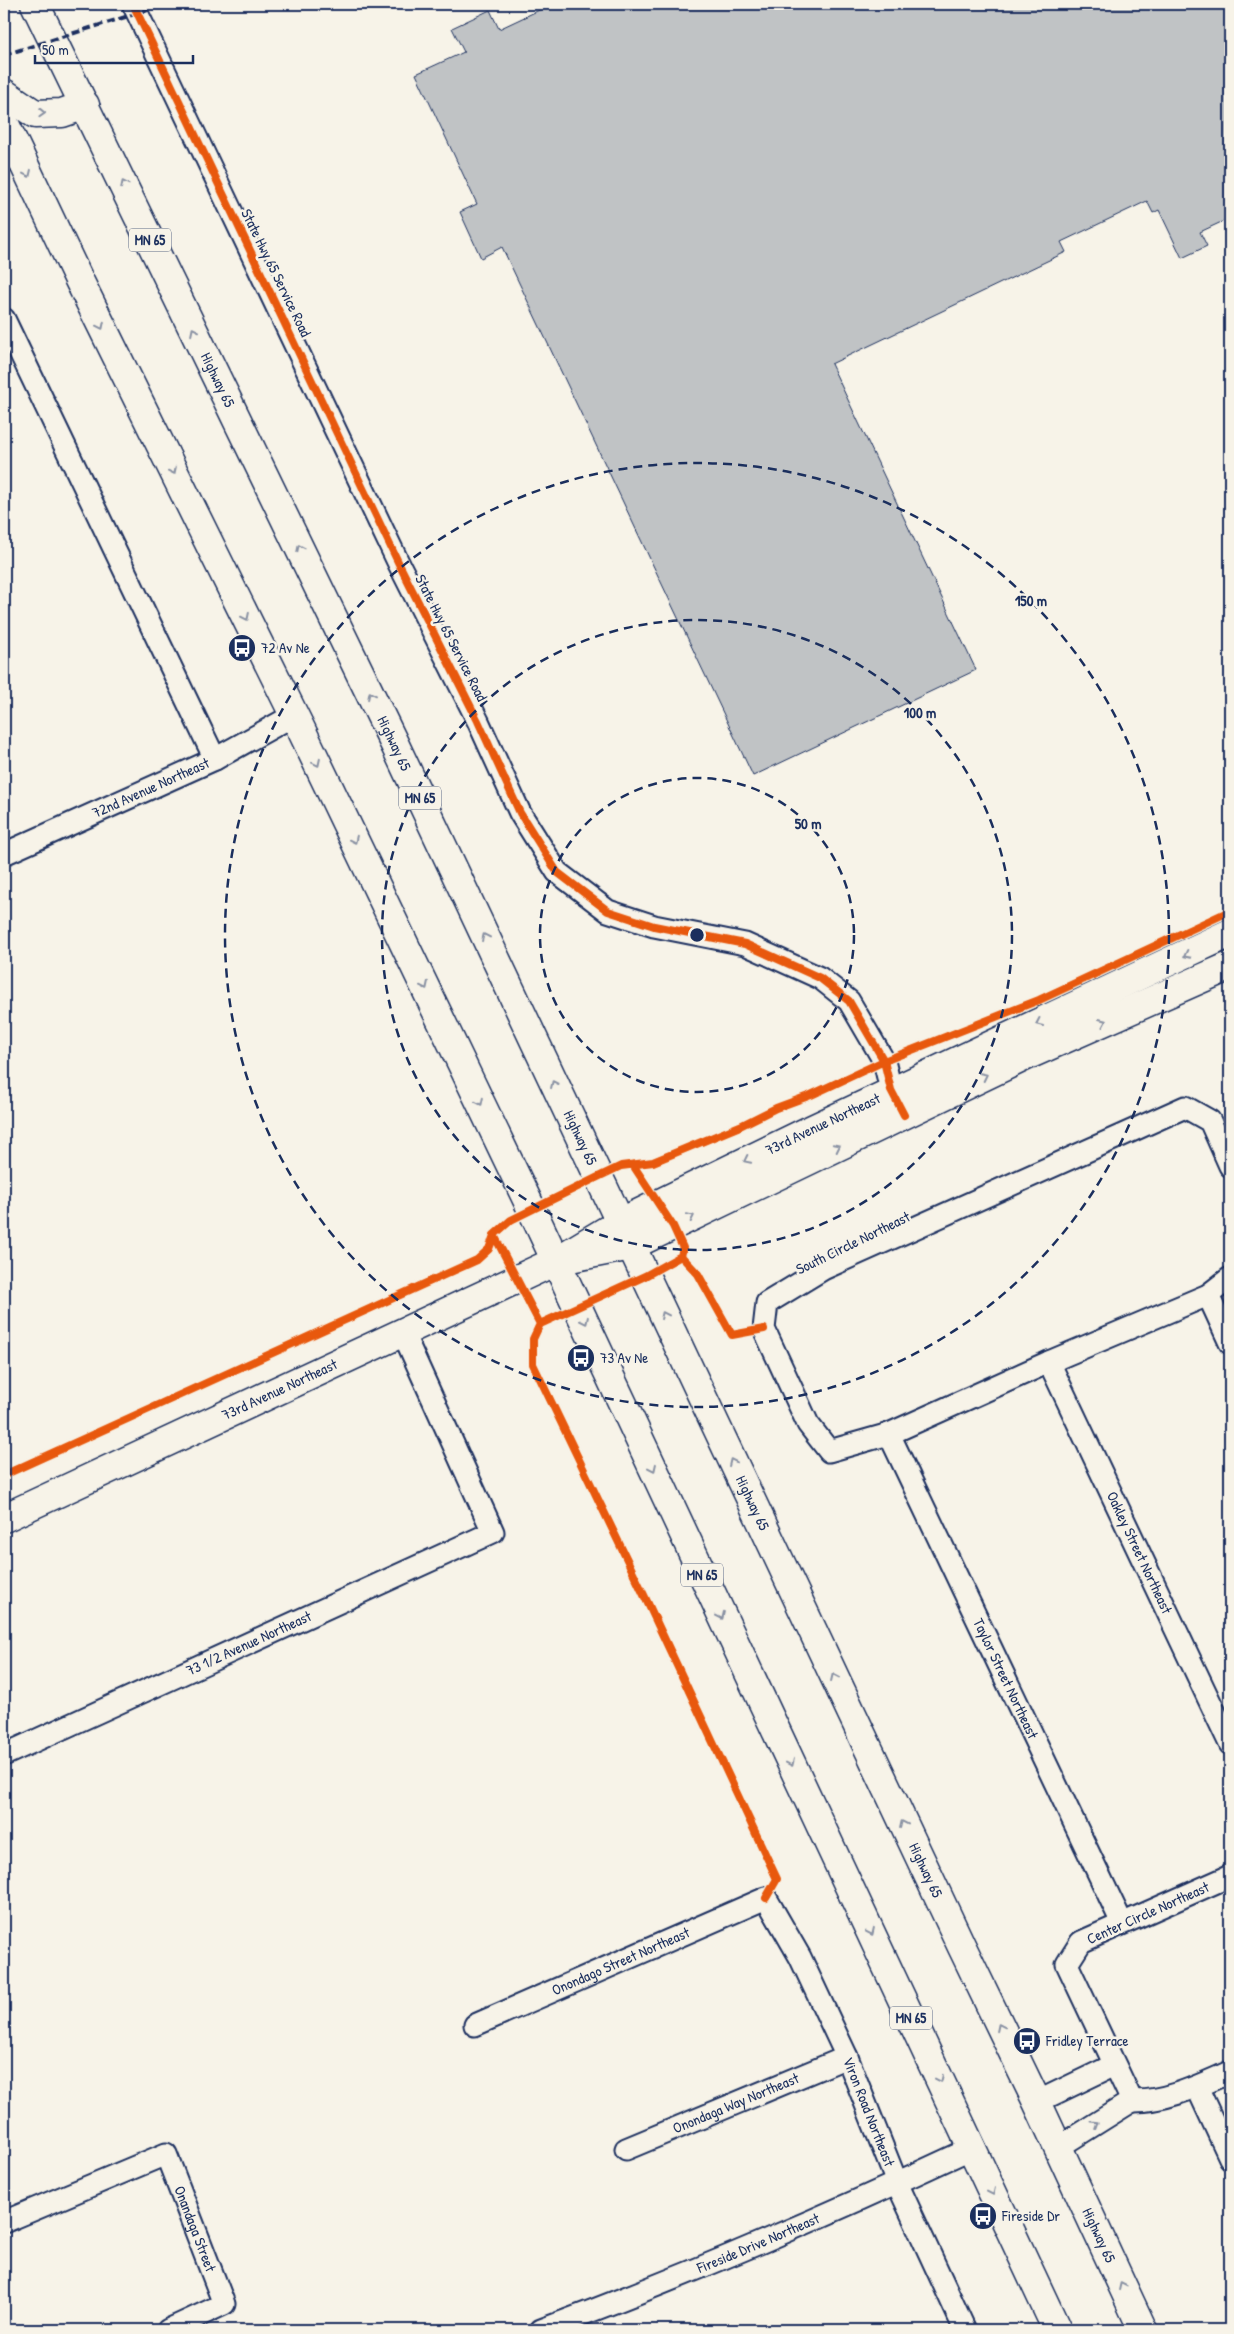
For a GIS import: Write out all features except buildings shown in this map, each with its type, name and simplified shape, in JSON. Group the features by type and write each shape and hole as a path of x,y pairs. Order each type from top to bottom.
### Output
{"main road":[{"name":"Highway 65","path":"35,4 394,743 1143,2330"},
{"path":"4,93 35,114 62,113 85,105"},
{"name":"MN 65","path":"5,128 294,715 556,1261 1057,2330"},
{"name":"73rd Avenue Northeast","path":"625,1234 891,1090 1230,933"},
{"name":"73rd Avenue Northeast","path":"4,1518 556,1261 625,1234 904,1115 1026,1056 1230,966"}],"street":[{"name":"State Hwy 65 Service Road","path":"132,4 395,555 478,721 520,813 557,872 608,911 654,926 745,944 820,978 849,1001 884,1061 891,1090 904,1115"},
{"path":"4,319 215,759"},
{"name":"72nd Avenue Northeast","path":"4,854 215,759 294,715"},
{"name":"South Circle Northeast","path":"1230,1166 1210,1121 1185,1107 823,1269 766,1303 764,1329 808,1424 829,1451 889,1434 1049,1362 1208,1295 1230,1278"},
{"path":"1208,1295 1230,1343"},
{"name":"73 1/2 Avenue Northeast","path":"4,1755 493,1532 403,1333"},
{"name":"Oakley Street Northeast","path":"1049,1362 1230,1744"},
{"name":"Taylor Street Northeast","path":"889,1434 1122,1923"},
{"name":"Center Circle Northeast","path":"1132,2101 1067,1964 1081,1942 1230,1876"},
{"name":"Onondago Street Northeast","path":"475,2025 766,1898"},
{"name":"Viron Road Northeast","path":"766,1898 800,1957 846,2057 897,2183 965,2330"},
{"name":"Onondaga Way Northeast","path":"626,2149 846,2057"},
{"path":"1037,2102 1114,2065"},
{"path":"1058,2148 1132,2101 1146,2102 1197,2087 1230,2072"},
{"path":"1197,2087 1230,2158"},
{"name":"Fireside Drive Northeast","path":"541,2330 683,2276 897,2183 972,2148"},
{"name":"Onandaga Street","path":"4,2222 166,2154 224,2304 168,2330"}],"railway":[{"path":"4,55 167,4"}],"cycle path":[{"path":"133,4 399,564 478,721 520,813 557,872 608,911 654,926 745,944 820,978 849,1001 884,1061 891,1090 904,1115"},
{"path":"4,1475 477,1260 489,1249 494,1235 511,1220 621,1166 653,1162 740,1126 776,1108 811,1095 884,1061 1039,1000 1230,911"},
{"path":"494,1235 540,1324 645,1276 681,1256 683,1248 673,1226 633,1165"},
{"path":"681,1256 698,1274 732,1335 764,1329"},
{"path":"540,1324 533,1339 533,1364 777,1879 766,1898"}],"place":[{"name":"72 Av Ne","path":"242,648"},
{"name":"73 Av Ne","path":"581,1358"},
{"name":"Fridley Terrace","path":"1027,2041"},
{"name":"Fireside Dr","path":"983,2216"}]}
